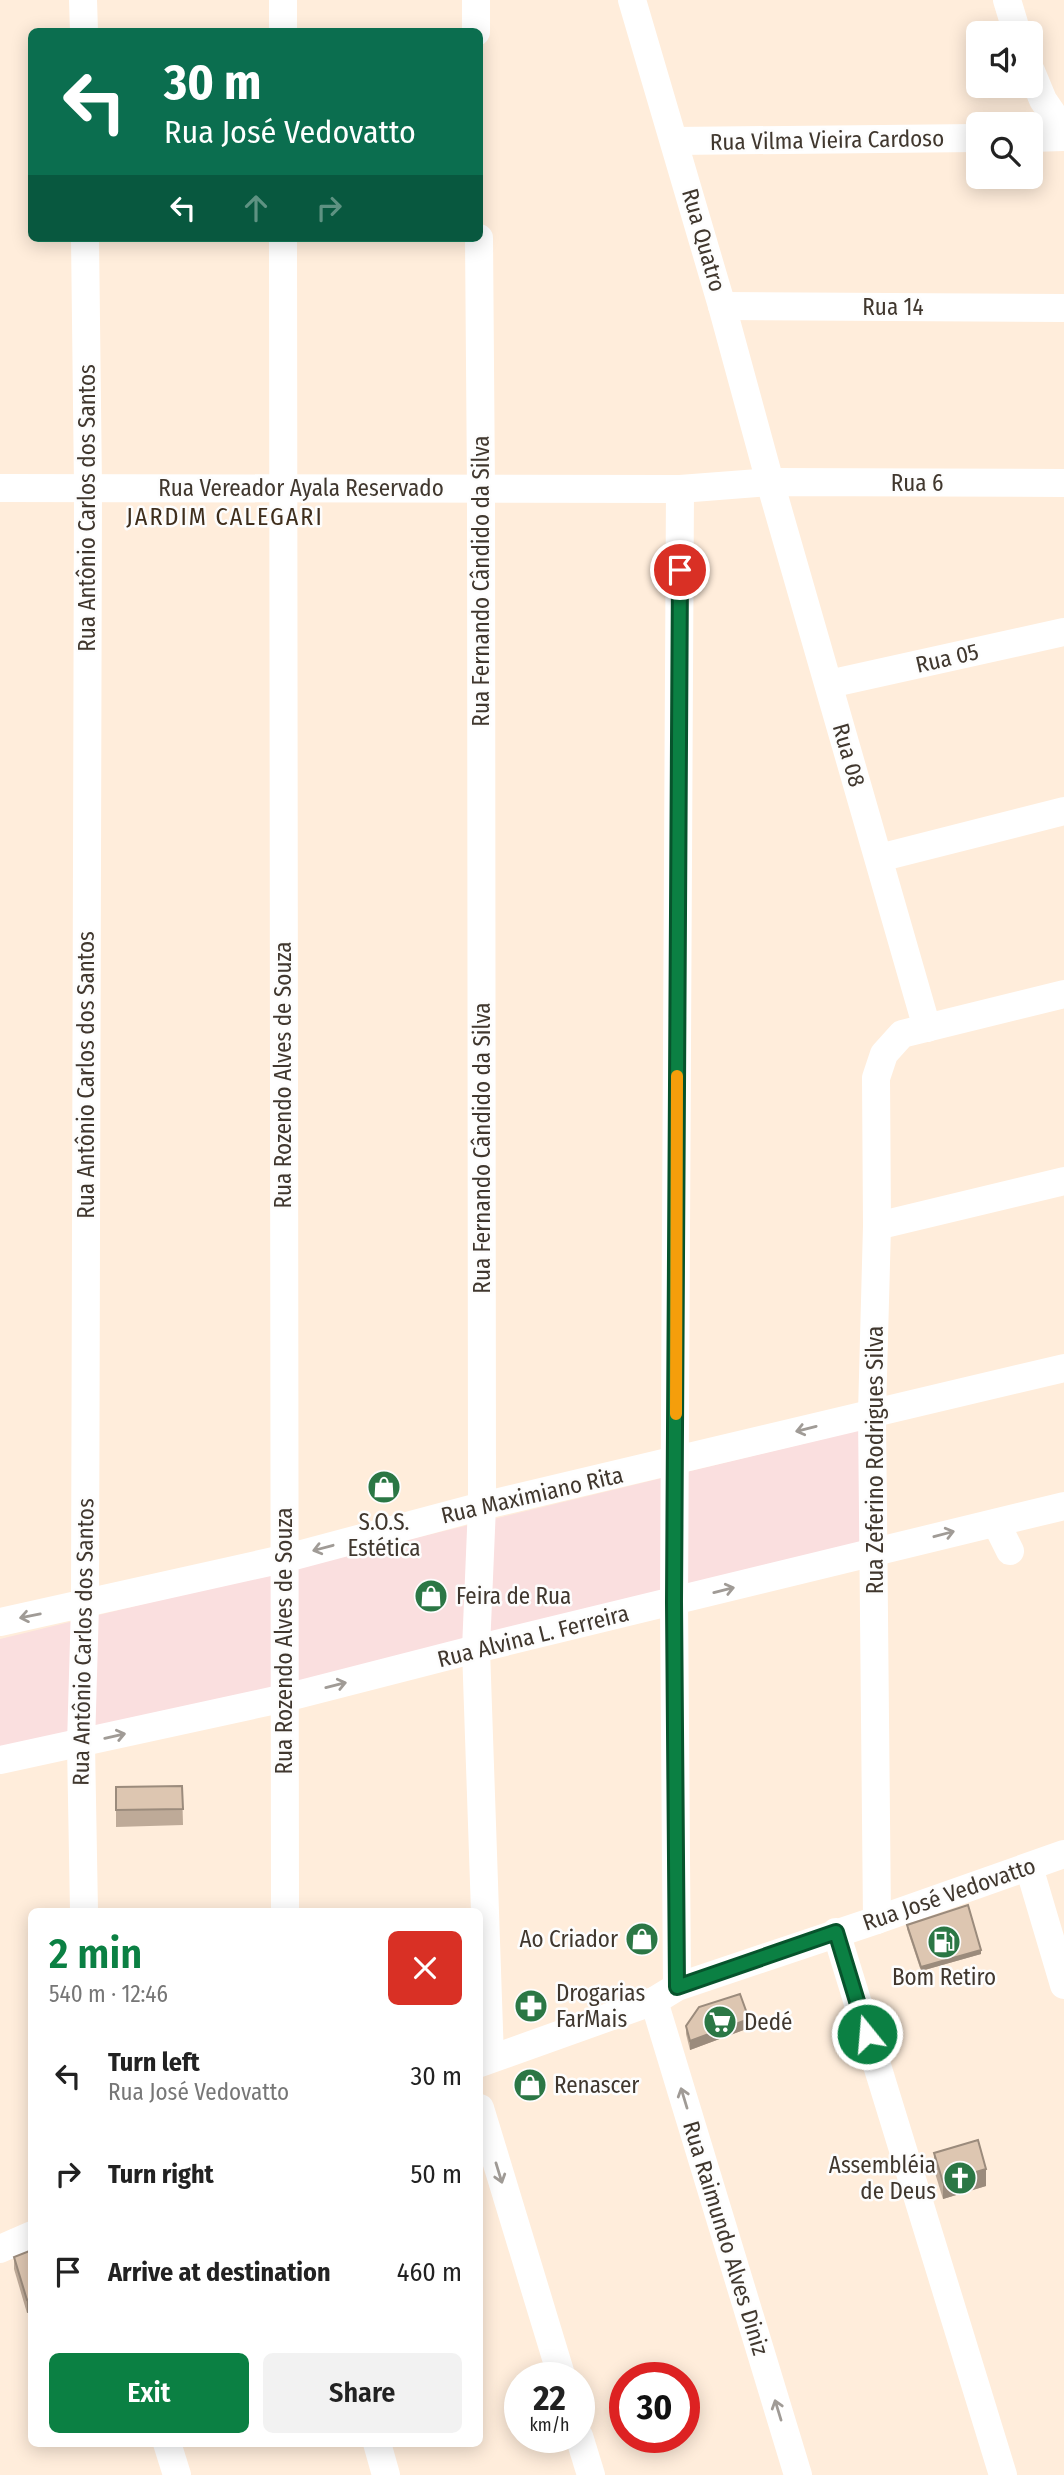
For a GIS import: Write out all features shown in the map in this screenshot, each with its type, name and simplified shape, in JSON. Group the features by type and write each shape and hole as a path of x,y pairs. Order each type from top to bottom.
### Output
{"street":[{"path":"83,0 83,28"},
{"path":"283,0 283,28"},
{"path":"476,0 476,28"},
{"name":"Rua Quatro","path":"632,0 675,141 770,482"},
{"path":"1007,0 1013,21"},
{"path":"1042,98 1064,131"},
{"path":"1043,138 1064,137"},
{"name":"Rua Vilma Vieira Cardoso","path":"675,141 966,138"},
{"name":"Rua Antônio Carlos dos Santos","path":"83,1908 81,1744 85,1605 88,486 85,242"},
{"name":"Rua Rozendo Alves de Souza","path":"283,242 285,1908"},
{"name":"Rua Fernando Cândido da Silva","path":"479,242 482,1506 476,1649 482,1908"},
{"name":"Rua 14","path":"722,306 1064,308"},
{"name":"Rua Vereador Ayala Reservado","path":"0,488 88,486 680,489 770,482"},
{"name":"Rua 6","path":"770,482 1064,483"},
{"name":"Rua 08","path":"770,482 927,1028"},
{"name":"Rua Raimundo Alves Diniz","path":"680,489 674,1602 665,1994 798,2475"},
{"name":"Rua 05","path":"829,684 1064,632"},
{"path":"879,858 1064,811"},
{"name":"Rua Zeferino Rodrigues Silva","path":"877,1920 872,1413 877,1226 876,1078 884,1054 902,1034 1064,994"},
{"path":"877,1226 1064,1181"},
{"name":"Rua Maximiano Rita","path":"0,1622 283,1559 482,1506 1064,1368"},
{"name":"Rua Alvina L. Ferreira","path":"0,1760 285,1698 1064,1506"},
{"path":"996,1522 1010,1551"},
{"name":"Rua José Vedovatto","path":"485,2061 836,1932 1064,1854"},
{"path":"1028,1867 1064,1985"},
{"path":"836,1932 1003,2475"},
{"name":"Rua Fernando Cândido da Silva","path":"483,1969 485,2061"},
{"path":"483,2118 557,2362"},
{"path":"0,2249 28,2237"},
{"path":"168,2447 177,2475"},
{"path":"378,2447 386,2475"},
{"path":"584,2453 591,2475"}],"shaded area":[{"name":"Feira de Rua","path":"864,1429 867,1554 0,1758 0,1639"}],"building":[{"path":"182,1786 183,1809 116,1810 116,1787"},
{"name":"Bom Retiro","path":"968,1905 981,1950 921,1967 907,1925"},
{"name":"Dedé","path":"740,1994 749,2019 690,2041 686,2026 699,2007"},
{"path":"978,2140 986,2169 943,2182 934,2153"},
{"path":"28,2252 28,2300 27,2300 14,2257"}],"slow traffic":[{"path":"676,1414 677,1076"}],"place":[{"name":"S.O.S. Estética","path":"384,1487"},
{"name":"Feira de Rua","path":"431,1596"},
{"name":"Ao Criador","path":"642,1939"},
{"name":"Bom Retiro","path":"944,1942"},
{"name":"Drogarias FarMais","path":"531,2006"},
{"name":"Dedé","path":"720,2022"},
{"name":"Renascer","path":"530,2085"},
{"name":"Assembléia de Deus","path":"960,2178"}],"district":[{"name":"JARDIM CALEGARI","path":"225,517"}],"route":[{"path":"680,570 674,1602 677,1987 836,1932 867,2034"}]}
